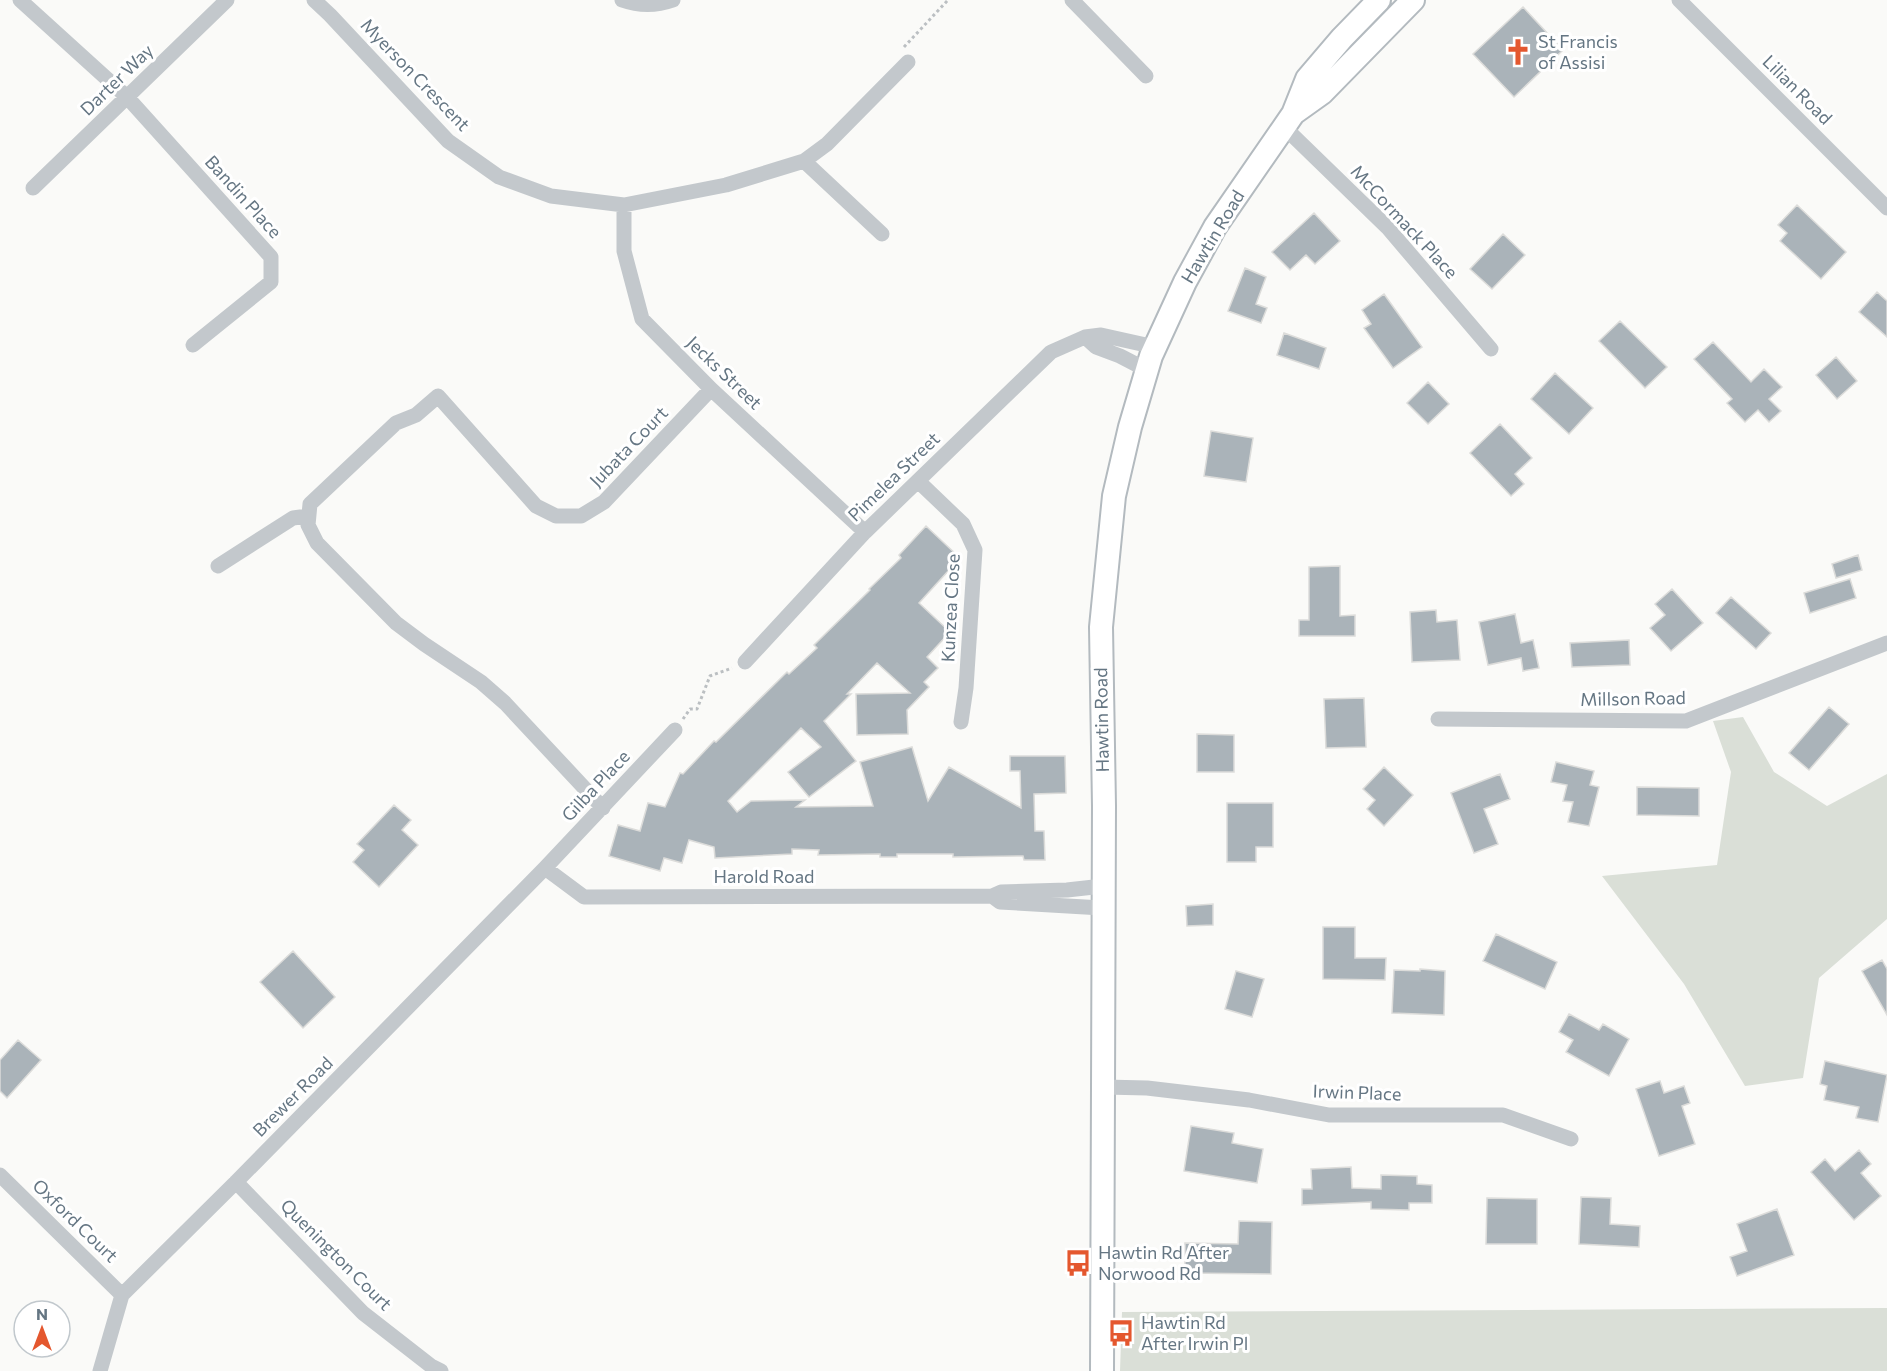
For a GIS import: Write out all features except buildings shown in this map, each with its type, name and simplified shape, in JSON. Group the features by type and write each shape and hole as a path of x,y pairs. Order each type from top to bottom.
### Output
{"main road":[{"name":"Hawtin Road","path":"1102,1371 1104,1088 1101,627 1114,496 1130,427 1155,347 1185,282 1215,227 1288,120 1322,93 1389,5"}],"street":[{"path":"20,0 127,98"},
{"name":"Darter Way","path":"33,188 227,0"},
{"name":"Myerson Crescent","path":"314,0 448,141 499,177 551,195 624,205 726,185 804,161 827,144 908,62"},
{"path":"622,0 649,5 673,0"},
{"path":"1072,0 1146,76"},
{"name":"Lilian Road","path":"1679,0 1887,208"},
{"name":"Bandin Place","path":"127,98 271,257 271,282 193,345"},
{"name":"McCormack Place","path":"1288,120 1387,227 1491,348"},
{"path":"804,161 882,234"},
{"name":"Jecks Street","path":"624,205 624,251 642,319 711,389 865,532"},
{"name":"Pimelea Street","path":"745,662 865,532 1051,352 1085,337 1101,335 1155,347"},
{"path":"1085,337 1096,347 1147,370"},
{"name":"Jubata Court","path":"309,516 310,504 396,423 416,415 438,396 536,506 556,516 581,516 604,502 711,389"},
{"name":"Kunzea Close","path":"918,480 963,524 975,550 966,688 961,722"},
{"path":"218,566 293,518 309,516 308,525 317,543 396,623 481,682 505,703 603,808"},
{"name":"Millson Road","path":"1438,719 1686,721 1887,643"},
{"name":"Gilba Place","path":"546,868 675,730"},
{"name":"Harold Road","path":"546,868 584,897 992,896 1001,892 1066,890 1103,897"},
{"name":"Brewer Road","path":"99,1371 122,1294 546,868"},
{"name":"Harold Road","path":"992,896 1000,902 1103,897"},
{"name":"Irwin Place","path":"1104,1088 1147,1088 1329,1115 1503,1115 1571,1139"},
{"name":"Oxford Court","path":"0,1175 122,1294"},
{"name":"Quenington Court","path":"236,1182 363,1313 431,1366 441,1371"}],"path":[{"path":"675,730 690,709 697,709 710,676 745,662"}],"shaded area":[{"path":"1743,717 1774,772 1827,806 1887,774 1887,919 1819,978 1803,1078 1745,1086 1684,984 1602,876 1717,865 1731,772 1713,721"},
{"path":"1887,1308 1887,1371 1120,1371 1122,1312"}],"place":[{"name":"St Francis of Assisi","path":"1518,52"},
{"name":"Hawtin Rd After Norwood Rd","path":"1078,1263"},
{"name":"Hawtin Rd After Irwin Pl","path":"1121,1333"}]}
